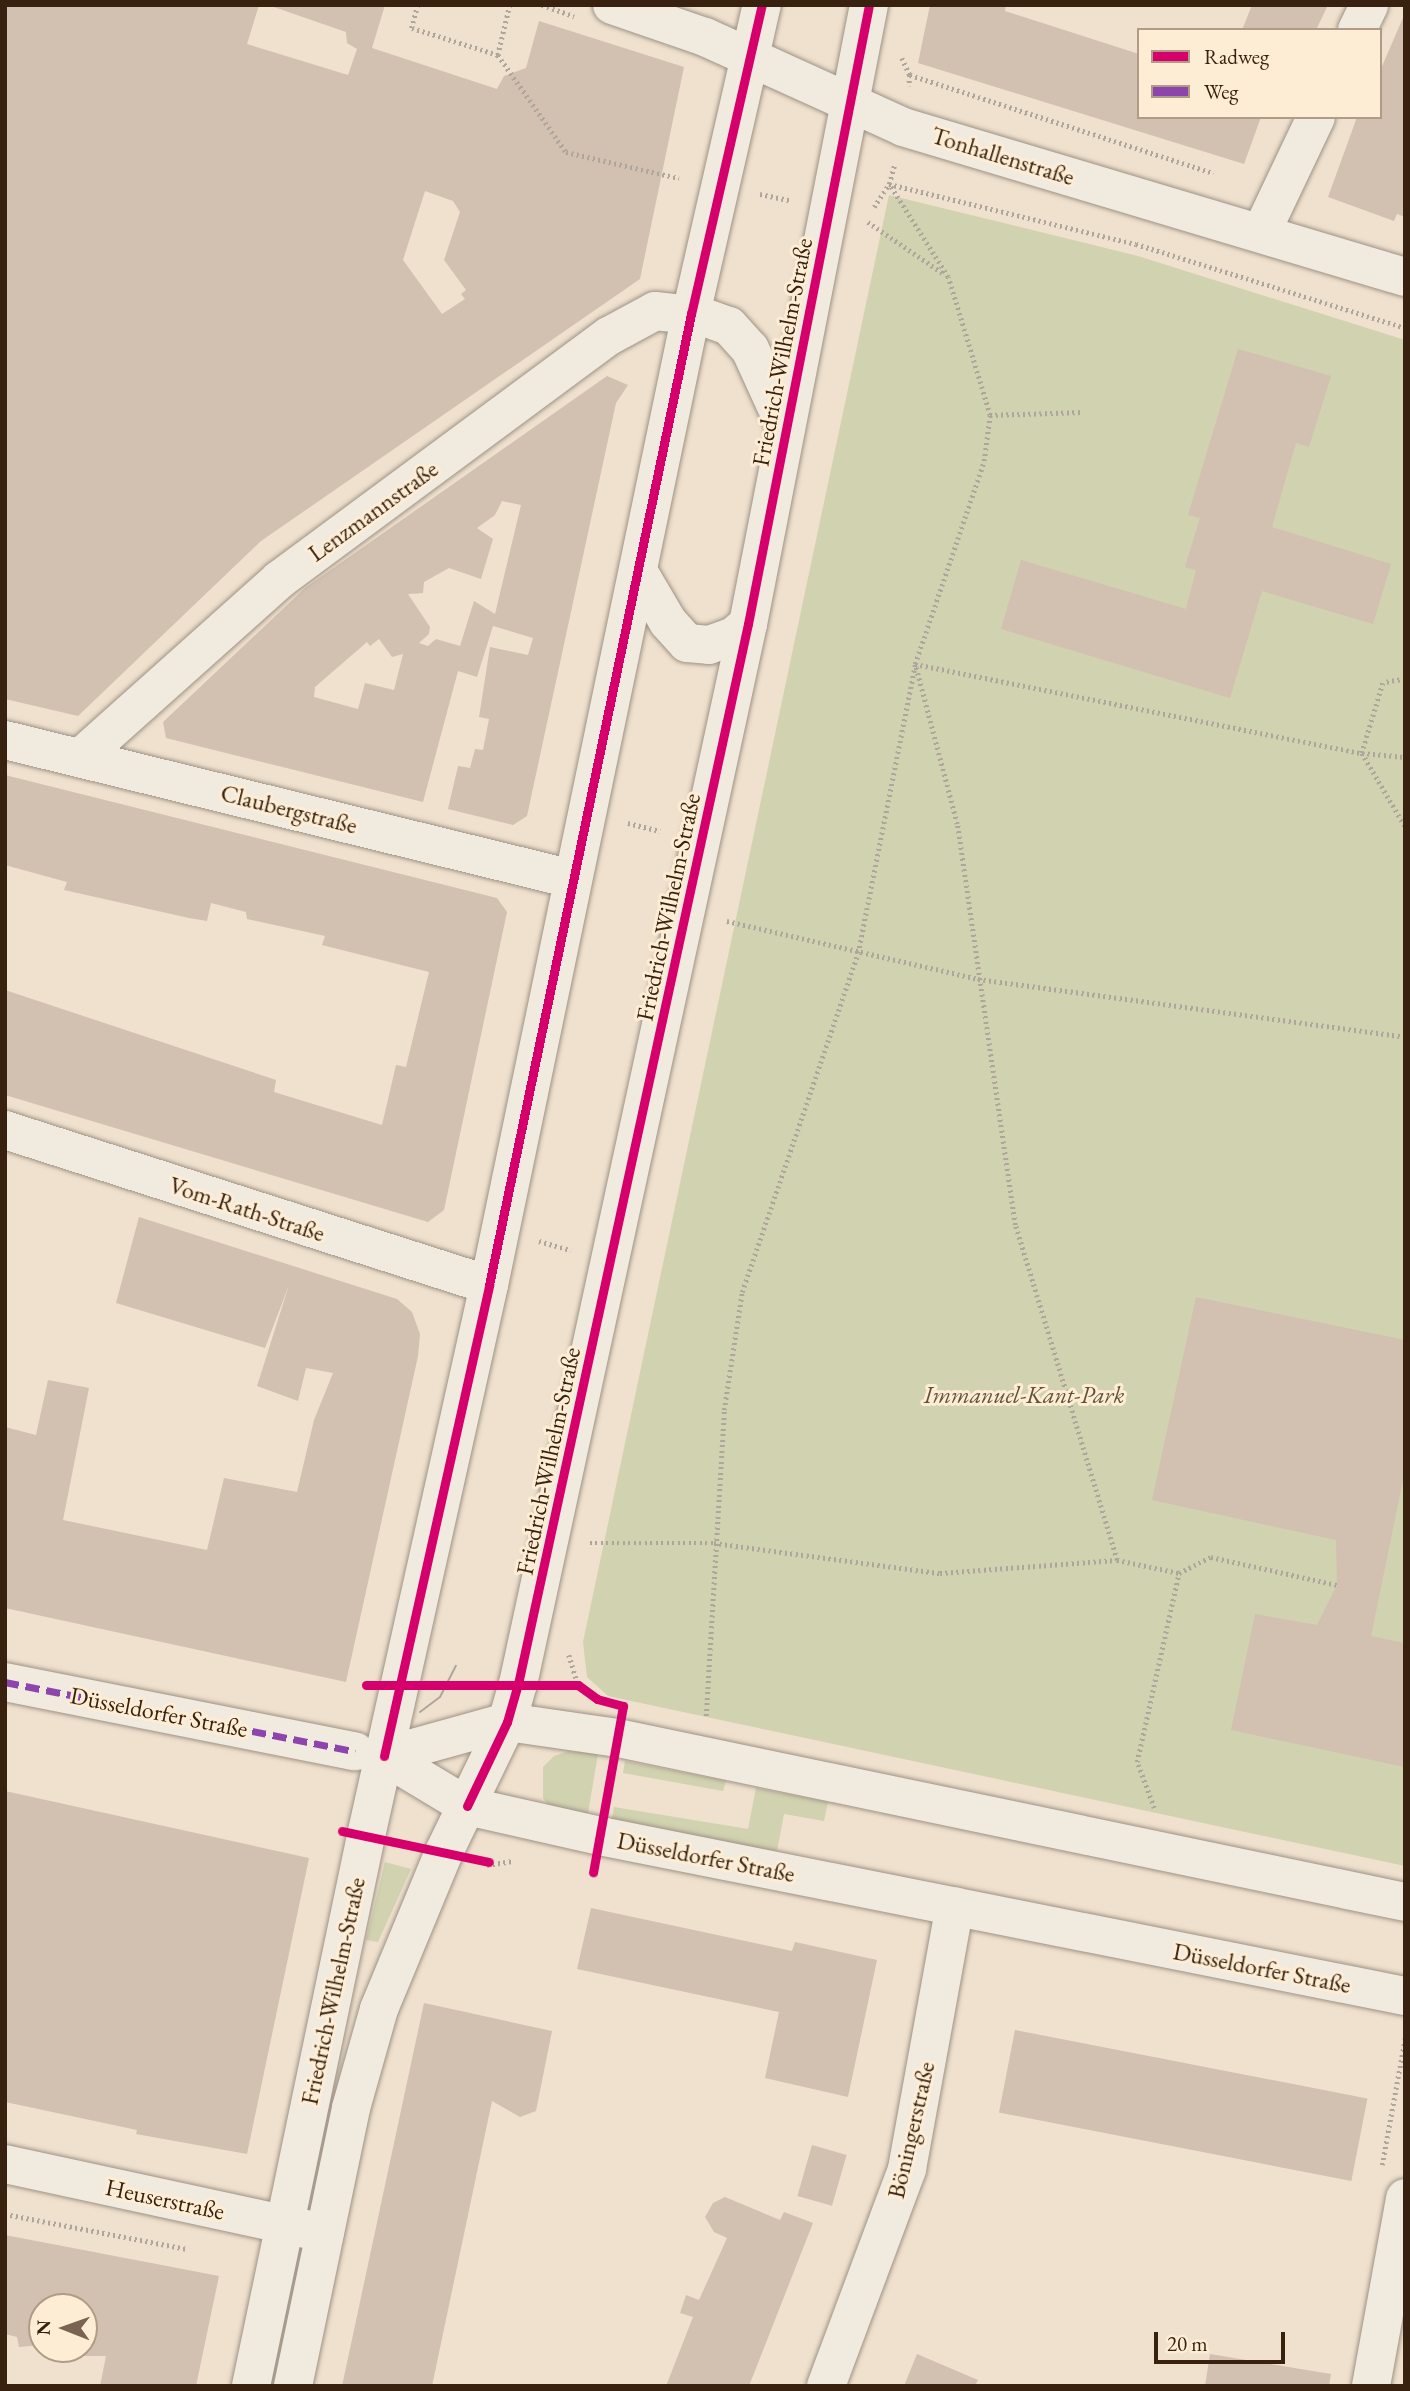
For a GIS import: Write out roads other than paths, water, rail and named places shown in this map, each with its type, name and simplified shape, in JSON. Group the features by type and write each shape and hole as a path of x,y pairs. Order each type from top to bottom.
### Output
{"main road":[{"name":"Friedrich-Wilhelm-Straße","path":"251,2386 286,2224 369,1753 489,1285 691,314 762,5"},
{"name":"Friedrich-Wilhelm-Straße","path":"293,2386 351,2108 379,2010 407,1935 507,1722 519,1684 613,1261 748,624 869,5"},
{"path":"1358,28 1369,5"},
{"name":"Tonhallenstraße","path":"596,12 749,57 851,101 903,127 1405,278"},
{"path":"1261,233 1315,119"},
{"name":"Lenzmannstraße","path":"80,758 279,580 620,330 655,311 691,314"},
{"name":"Friedrich-Wilhelm-Straße","path":"691,314 729,326 750,349 786,428"},
{"path":"638,571 668,622 687,643 709,645 734,636 748,624"},
{"name":"Claubergstraße","path":"5,740 572,879"},
{"name":"Vom-Rath-Straße","path":"5,1130 489,1285"},
{"name":"Düsseldorfer Straße","path":"5,1682 369,1753 467,1805 600,1836 1405,1996"},
{"name":"Düsseldorfer Straße","path":"369,1753 507,1722 618,1738 1405,1902"},
{"name":"Böningerstraße","path":"826,2386 875,2265 907,2169 955,1906"},
{"name":"Heuserstraße","path":"5,2164 325,2233"},
{"path":"1371,2386 1405,2197"}],"tram line":[{"path":"420,1712 440,1697 456,1666"}],"park label":[{"name":"Immanuel-Kant-Park","path":"1024,1395"}]}
